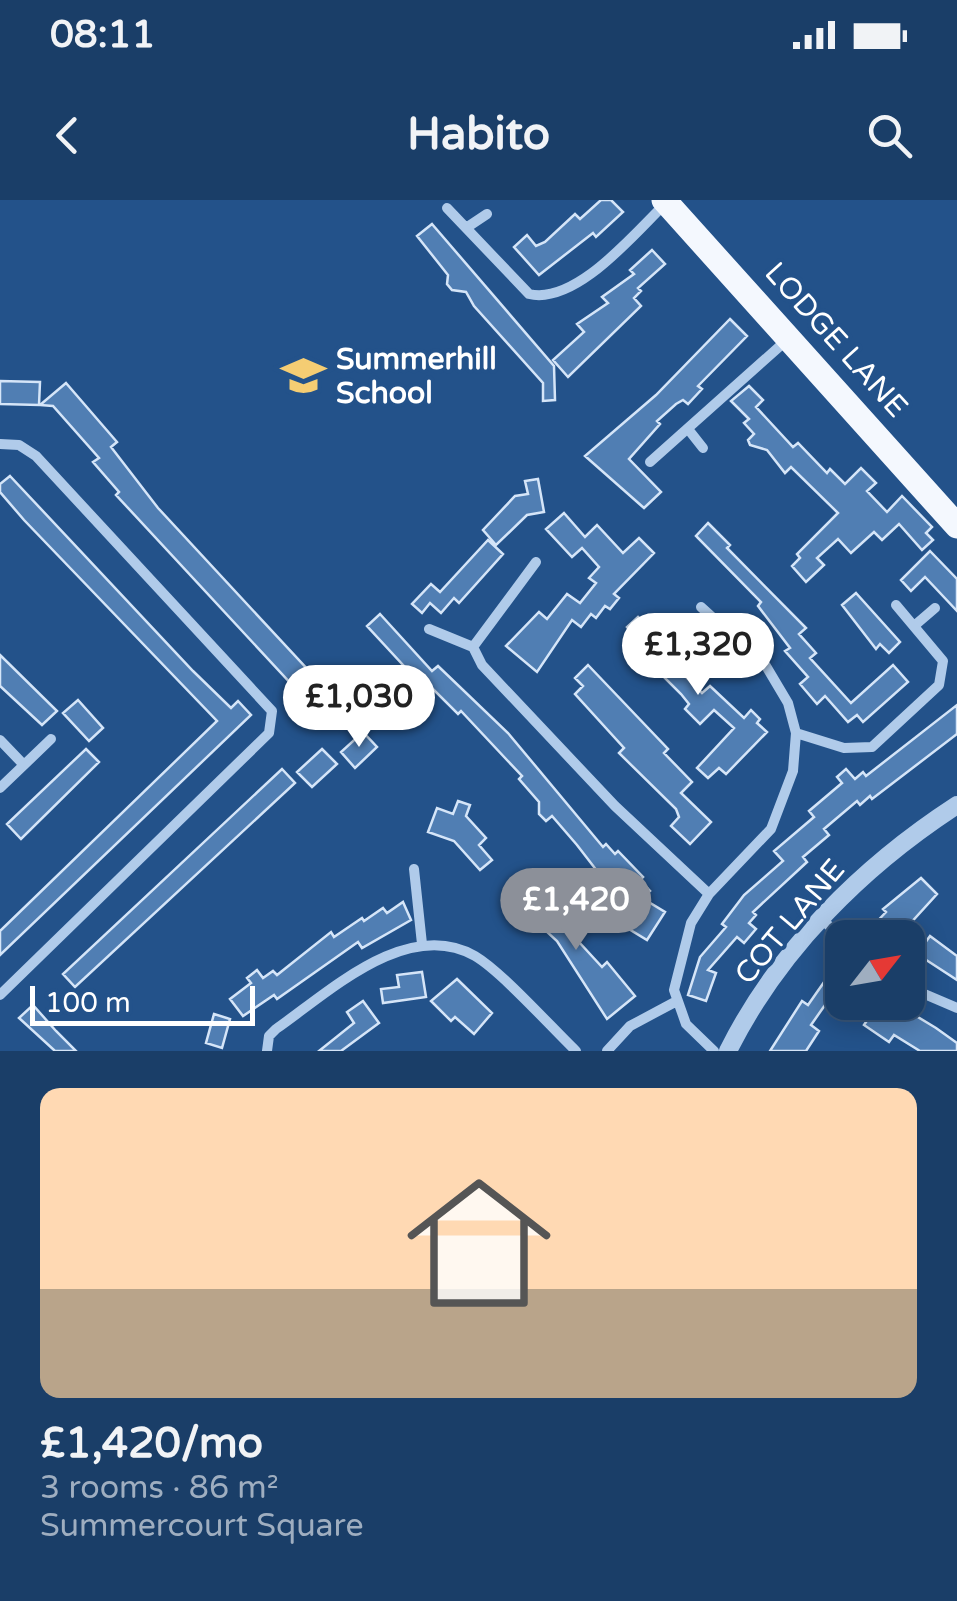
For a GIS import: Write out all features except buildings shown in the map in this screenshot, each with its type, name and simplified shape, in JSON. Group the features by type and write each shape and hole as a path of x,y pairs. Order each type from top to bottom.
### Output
{"main road":[{"name":"LODGE LANE","path":"666,201 957,526"}],"street":[{"path":"447,208 469,226 529,294 554,295 588,276 666,201"},
{"path":"469,226 487,214"},
{"path":"650,462 790,337"},
{"path":"688,429 703,448"},
{"path":"0,444 19,445 36,456 272,711 274,721 269,733 0,995"},
{"path":"473,647 536,562"},
{"path":"796,732 857,750 872,747 939,685 945,671 943,660 896,605"},
{"path":"701,607 766,666 788,703 796,732 793,772 771,830 710,894 691,923 674,990 675,1002 686,1024 714,1051"},
{"path":"914,626 935,608"},
{"path":"429,629 473,647 482,665 616,806 710,894"},
{"path":"0,788 50,739"},
{"path":"0,740 23,764"},
{"name":"COT LANE","path":"728,1051 768,987 820,918 870,868 957,805"},
{"path":"414,869 422,944"},
{"path":"820,918 825,922"},
{"path":"267,1051 276,1029 360,972 422,944 475,956 576,1051"},
{"path":"925,994 957,1008"},
{"path":"606,1051 630,1026 675,1002"}],"place":[{"name":"Summerhill School","path":"303,376"}]}
